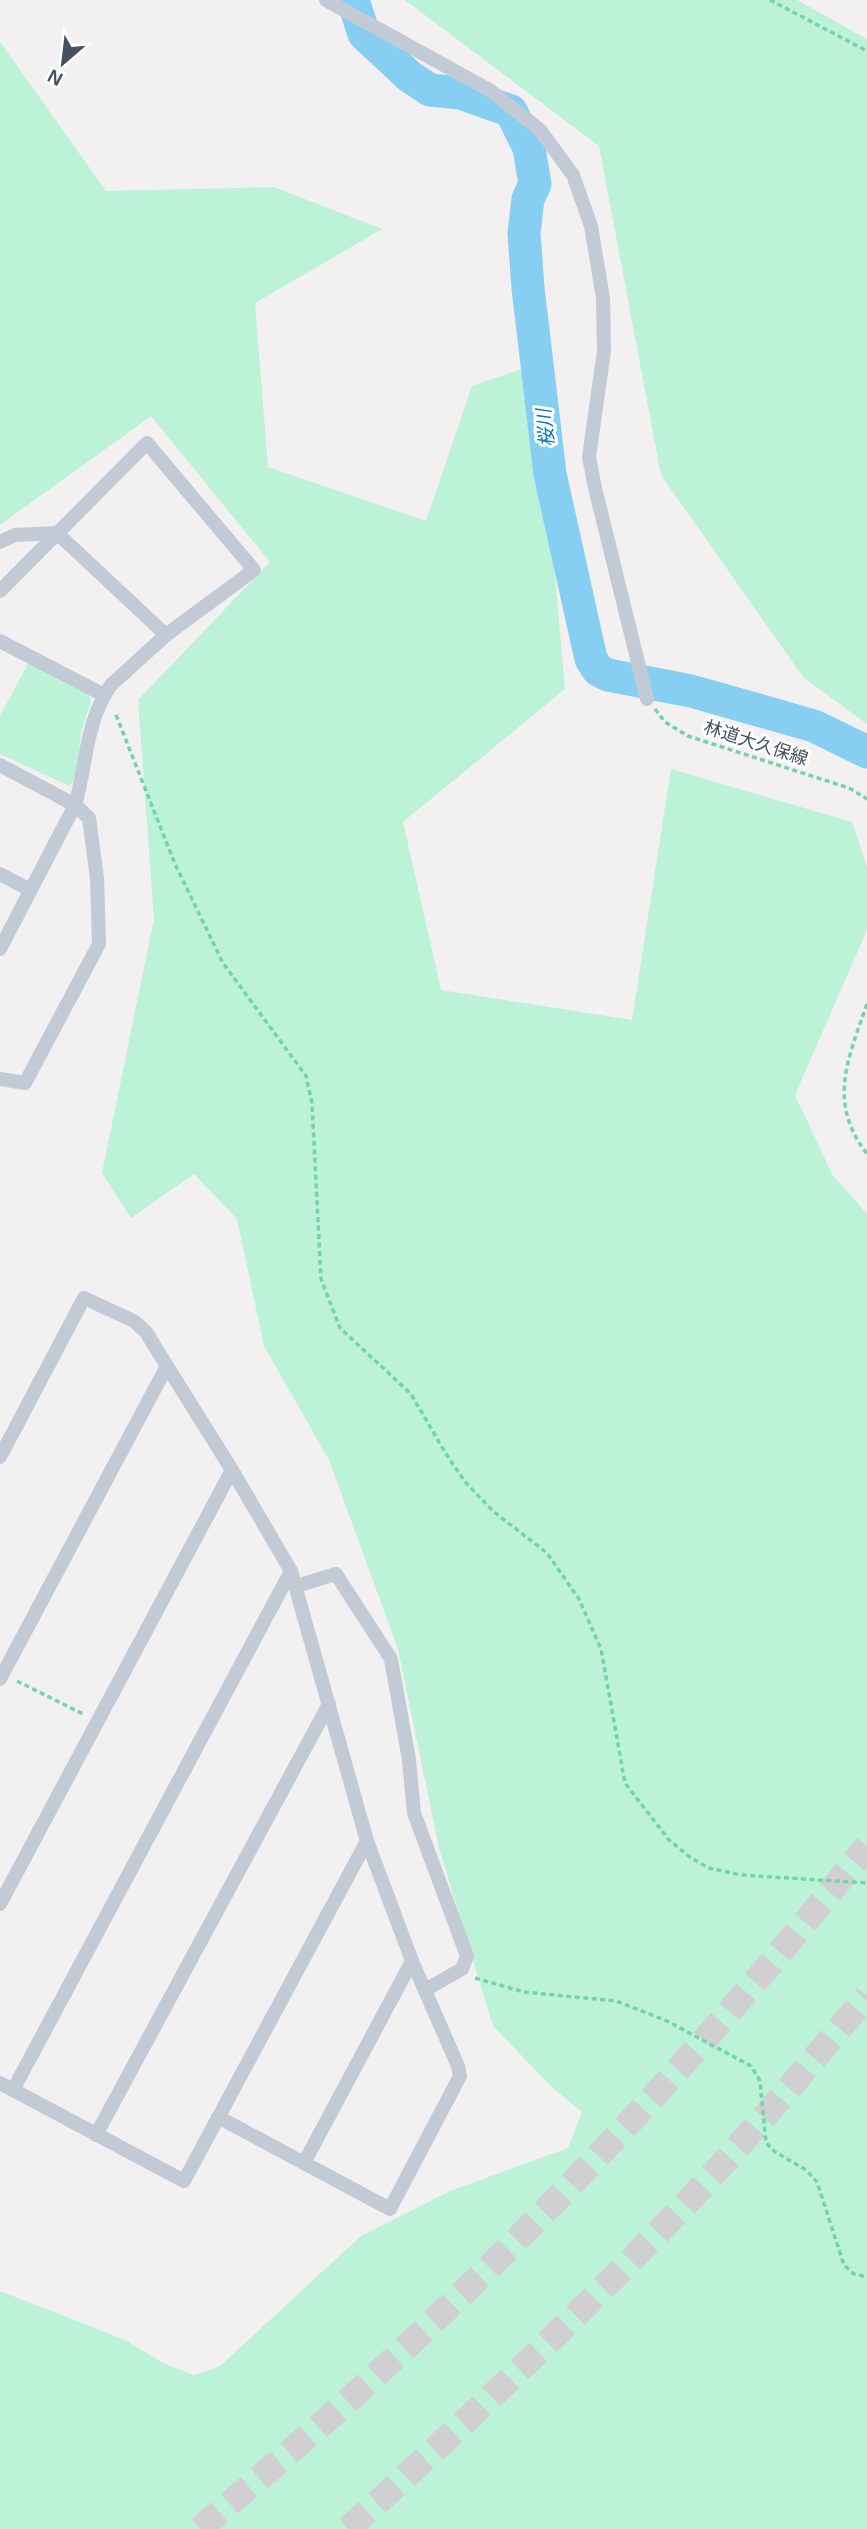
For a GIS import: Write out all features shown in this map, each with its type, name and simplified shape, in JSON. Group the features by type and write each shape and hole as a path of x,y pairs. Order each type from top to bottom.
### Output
{"street":[{"path":"326,0 491,91 540,130 573,175 591,226 603,298 604,351 590,457 595,488 647,699"},
{"path":"0,591 147,443 254,570 166,635 111,685 104,695 95,713 86,743 82,782 75,805 0,949"},
{"path":"0,542 15,535 57,533 166,635"},
{"path":"0,641 104,695"},
{"path":"0,765 75,805 89,818 97,878 99,944 25,1083 0,1079"},
{"path":"0,874 30,890"},
{"path":"0,1457 84,1298 134,1321 146,1332 232,1470 293,1578 367,1841 412,1961 458,2066 460,2077 390,2209 218,2117"},
{"path":"1,1676 167,1366"},
{"path":"0,1904 232,1470"},
{"path":"293,1578 336,1574 391,1659 409,1760 414,1813 467,1956 462,1969 425,1990"},
{"path":"293,1578 6,2087 184,2181 367,1841"},
{"path":"96,2135 329,1704"},
{"path":"304,2162 412,1961"}],"path":[{"path":"770,0 867,51"},
{"name":"林道大久保線","path":"647,699 665,722 688,736 849,788 867,799"},
{"path":"116,715 175,864 223,963 306,1076 312,1103 321,1279 340,1328 411,1394 466,1483 494,1512 547,1553 579,1599 601,1650 625,1783 669,1840 691,1858 709,1868 741,1875 867,1883"},
{"path":"867,1004 845,1070 846,1112 856,1139 867,1154"},
{"path":"1,1676 97,1721"},
{"path":"470,1976 524,1992 616,2001 665,2020 751,2066 760,2081 766,2143 775,2152 806,2170 817,2182 844,2265 853,2274 867,2277"}],"green space":[{"path":"405,0 797,0 867,39 867,724 803,677 661,475 599,146"},
{"path":"0,42 106,191 274,187 382,229 255,303 268,467 426,521 472,386 536,364 565,689 403,822 441,990 632,1020 671,769 852,822 867,867 867,930 795,1095 832,1174 867,1214 867,2529 0,2529 0,2291 125,2340 165,2364 194,2375 219,2367 361,2236 450,2191 568,2148 582,2112 552,2087 493,2026 439,1848 398,1649 329,1460 264,1346 237,1219 194,1174 131,1218 102,1173 154,919 138,700 270,562 151,416 0,525"},
{"path":"29,662 89,693 91,702 81,732 77,775 69,786 0,754 0,716"}],"waterway":[{"name":"桜川","path":"353,0 364,34 409,76 430,90 460,93 511,111 529,148 535,184 528,199 524,233 550,474 591,659 598,670 608,675 691,691 814,726 867,752"}],"tunnel":[{"path":"200,2529 375,2376 569,2187 752,1986 867,1846"},
{"path":"348,2529 516,2374 678,2212 750,2133 867,1996"}]}
